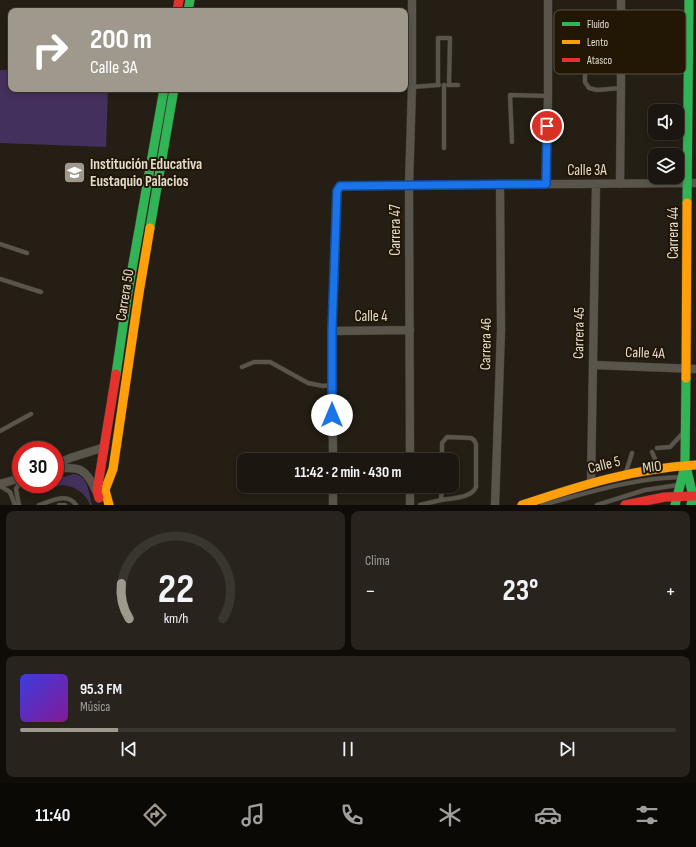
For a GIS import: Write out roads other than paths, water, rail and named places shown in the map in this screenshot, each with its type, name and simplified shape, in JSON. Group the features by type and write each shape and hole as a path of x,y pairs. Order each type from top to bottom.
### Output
{"street":[{"name":"Carrera 47","path":"410,453 409,185 412,87 412,0"},
{"path":"546,184 548,0"},
{"path":"621,0 621,10"},
{"name":"Carrera 44","path":"688,0 692,25 692,183 691,269 686,368 685,465 694,499"},
{"path":"620,184 622,74"},
{"name":"Carrera 50","path":"101,505 97,491 105,448 128,292 163,92"},
{"name":"Carrera 50","path":"109,505 104,490 113,469 139,293 173,92"},
{"name":"Calle 3A","path":"332,330 337,191 342,185 692,183"},
{"name":"Carrera 46","path":"496,505 501,330 500,184"},
{"name":"Carrera 45","path":"591,482 596,184"},
{"path":"332,330 332,453"},
{"name":"Calle 4","path":"332,330 410,330"},
{"name":"Calle 4A","path":"593,365 696,368"},
{"path":"64,461 105,448"},
{"name":"Calle 5","path":"522,505 591,482 625,474 660,468 696,465"},
{"path":"64,468 78,468 89,477 97,491"},
{"path":"676,501 689,481"},
{"path":"0,485 12,482"},
{"path":"333,493 333,505"},
{"path":"410,493 410,505"},
{"path":"625,505 659,498 676,501 694,499"}],"lane":[{"path":"438,85 438,38 450,38 449,85"},
{"path":"585,74 585,82 589,88 597,90 622,88"},
{"path":"444,85 444,148"},
{"path":"412,87 458,85"},
{"path":"512,142 510,95 548,96"},
{"path":"0,244 27,253"},
{"path":"0,279 41,292"},
{"path":"242,367 254,362 270,362 308,383 323,386 332,385"},
{"path":"0,431 31,414"},
{"path":"657,448 670,447 685,430"},
{"path":"420,505 470,494 476,487 476,444 474,440 471,438 447,437 442,443 442,453"},
{"path":"652,452 660,468"},
{"path":"625,474 632,453"},
{"name":"MIO","path":"542,505 627,483 655,478 689,481"},
{"name":"MIO","path":"597,505 645,490 689,481"},
{"path":"0,485 10,492 15,505"},
{"path":"17,493 19,505"},
{"path":"441,500 442,493"},
{"path":"40,505 65,498 72,500 76,505"},
{"path":"58,505 65,505"}],"place":[{"name":"Institución Educativa Eustaquio Palacios","path":"75,173"}]}
